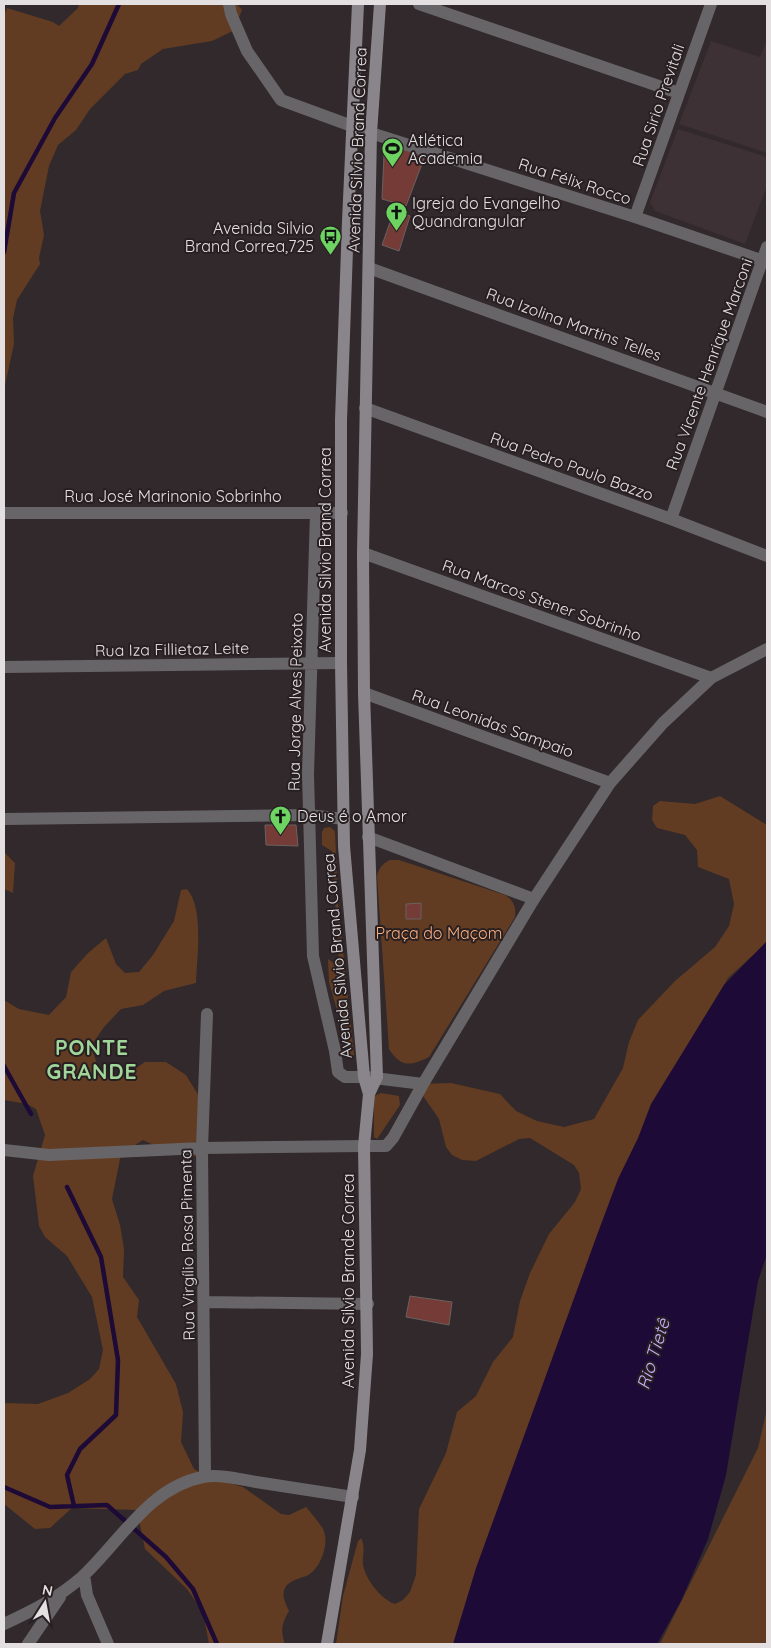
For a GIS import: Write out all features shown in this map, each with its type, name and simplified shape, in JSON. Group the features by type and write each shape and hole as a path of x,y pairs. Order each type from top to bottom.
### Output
{"main road":[{"name":"Avenida Silvio Brand Correa","path":"358,4 341,420 341,663 344,846 364,1076 369,1094"},
{"name":"Avenida Silvio Brand Correa","path":"377,1077 364,693 363,553 371,133 380,4"},
{"path":"369,1094 377,1077"},
{"name":"Avenida Silvio Brande Correa","path":"327,1644 354,1497 362,1432 368,1304 364,1146 369,1094"}],"street":[{"name":"Rua Félix Rocco","path":"229,4 231,14 248,51 281,100 371,133 635,217 765,261"},
{"path":"419,4 679,93"},
{"name":"Rua Sirio Previtali","path":"635,217 711,4"},
{"name":"Rua Vicente Henrique Marconi","path":"671,519 715,393 765,261 767,247"},
{"name":"Rua Izolina Martins Telles","path":"369,268 767,412"},
{"name":"Rua Pedro Paulo Bazzo","path":"365,408 671,519 767,556"},
{"name":"Rua Jorge Alves Peixoto","path":"316,512 308,774 313,956 338,1072 348,1078 377,1077 423,1084"},
{"name":"Rua José Marinonio Sobrinho","path":"4,513 342,512"},
{"name":"Rua Marcos Stener Sobrinho","path":"363,553 711,678"},
{"path":"4,1150 48,1155 202,1148 386,1146 393,1138 423,1084 534,900 610,783 663,723 711,678 767,649"},
{"name":"Rua Iza Fillietaz Leite","path":"4,667 341,663"},
{"name":"Rua Leonidas Sampaio","path":"364,693 610,783"},
{"path":"4,819 309,815 344,818"},
{"path":"368,837 534,900"},
{"name":"Rua Virgílio Rosa Pimenta","path":"205,1476 202,1148 207,1014"},
{"path":"204,1302 368,1304"},
{"path":"4,1624 63,1593 84,1575 140,1514 164,1494 190,1480 205,1476 228,1478 354,1497"},
{"path":"84,1575 87,1595 108,1644"},
{"path":"28,1644 63,1593"}],"shaded area":[{"path":"767,40 767,153 679,124 711,41 760,57"},
{"path":"678,129 767,157 767,186 745,244 655,211 650,202"}],"green space":[{"path":"79,4 237,4 242,10 233,31 212,41 163,49 141,64 138,70 125,74 90,109 76,130 58,145 49,166 40,211 44,235 39,258 40,264 17,300 13,318 14,344 4,390 4,15 7,8 53,22 59,26 78,8"},
{"path":"720,796 767,825 767,945 728,978 674,1071 457,1644 336,1644 343,1596 358,1541 361,1538 363,1565 367,1577 380,1593 395,1604 403,1600 410,1592 416,1575 419,1509 446,1453 457,1412 476,1396 493,1362 513,1337 520,1301 530,1273 549,1234 575,1202 581,1189 579,1173 574,1165 530,1138 519,1139 476,1161 462,1160 452,1155 446,1147 439,1119 421,1093 420,1084 451,1083 500,1094 516,1111 537,1121 564,1127 594,1119 623,1068 629,1042 638,1020 675,981 715,947 729,926 734,904 729,879 698,867 697,850 685,835 657,828 652,820 653,806 660,801 695,804"},
{"path":"330,827 335,831 338,902 354,1055 352,1057 350,1056 329,982 328,959 335,964 339,960 332,851 322,845 322,832 324,828"},
{"path":"4,852 15,863 13,893 4,889"},
{"name":"Praça do Maçom","path":"390,860 399,860 505,895 511,899 515,910 515,917 429,1057 412,1063 398,1060 389,1049 377,876 381,866"},
{"path":"187,889 196,908 198,920 196,983 164,991 143,1005 121,1009 104,1027 91,1046 99,1070 124,1076 145,1062 166,1062 186,1075 199,1096 200,1157 164,1150 143,1140 121,1154 112,1199 120,1225 124,1249 123,1277 139,1300 137,1317 176,1384 183,1412 181,1442 194,1469 206,1476 243,1487 281,1514 289,1515 306,1507 323,1529 325,1547 317,1567 308,1575 289,1583 284,1591 284,1600 289,1611 282,1627 285,1644 209,1644 203,1612 187,1589 145,1549 137,1510 72,1508 50,1528 35,1529 4,1504 4,1403 38,1404 68,1393 90,1379 99,1369 103,1350 92,1297 67,1256 45,1237 39,1226 33,1176 45,1135 36,1109 27,1104 4,1100 4,1000 19,1009 49,1015 66,997 71,972 88,953 106,938 116,964 125,973 139,972 153,955 174,921 181,890"},
{"path":"381,1093 399,1096 400,1105 377,1139 374,1137 374,1096"},
{"path":"767,1409 767,1644 660,1644 758,1448"}],"water":[{"name":"Rio Tietê","path":"767,941 767,1254 758,1281 726,1475 708,1539 681,1601 657,1644 453,1644 476,1568 597,1235 618,1179 638,1138 651,1104 724,985"}],"building":[{"path":"391,146 425,156 406,206 382,199 384,155 386,149"},
{"name":"Igreja do Evangelho Quandrangular","path":"394,211 410,216 399,251 382,245"},
{"name":"Deus é o Amor","path":"265,825 296,825 298,846 266,845"},
{"path":"421,903 421,919 406,919 406,904"},
{"path":"410,1296 452,1302 449,1325 406,1317"}],"waterway":[{"path":"4,252 14,193 55,118 92,64 119,4"},
{"path":"4,1066 31,1114"},
{"path":"67,1187 101,1257 118,1360 116,1415 80,1449 67,1475 74,1506"},
{"path":"4,1487 50,1507 107,1505 166,1557 193,1589 217,1644"}],"place":[{"name":"Atlética Academia","path":"392,168"},
{"name":"Igreja do Evangelho Quandrangular","path":"396,231"},
{"name":"Avenida Silvio Brand Correa,725","path":"330,256"},
{"name":"Deus é o Amor","path":"281,835"}],"district":[{"name":"PONTE GRANDE","path":"92,1059"}]}
